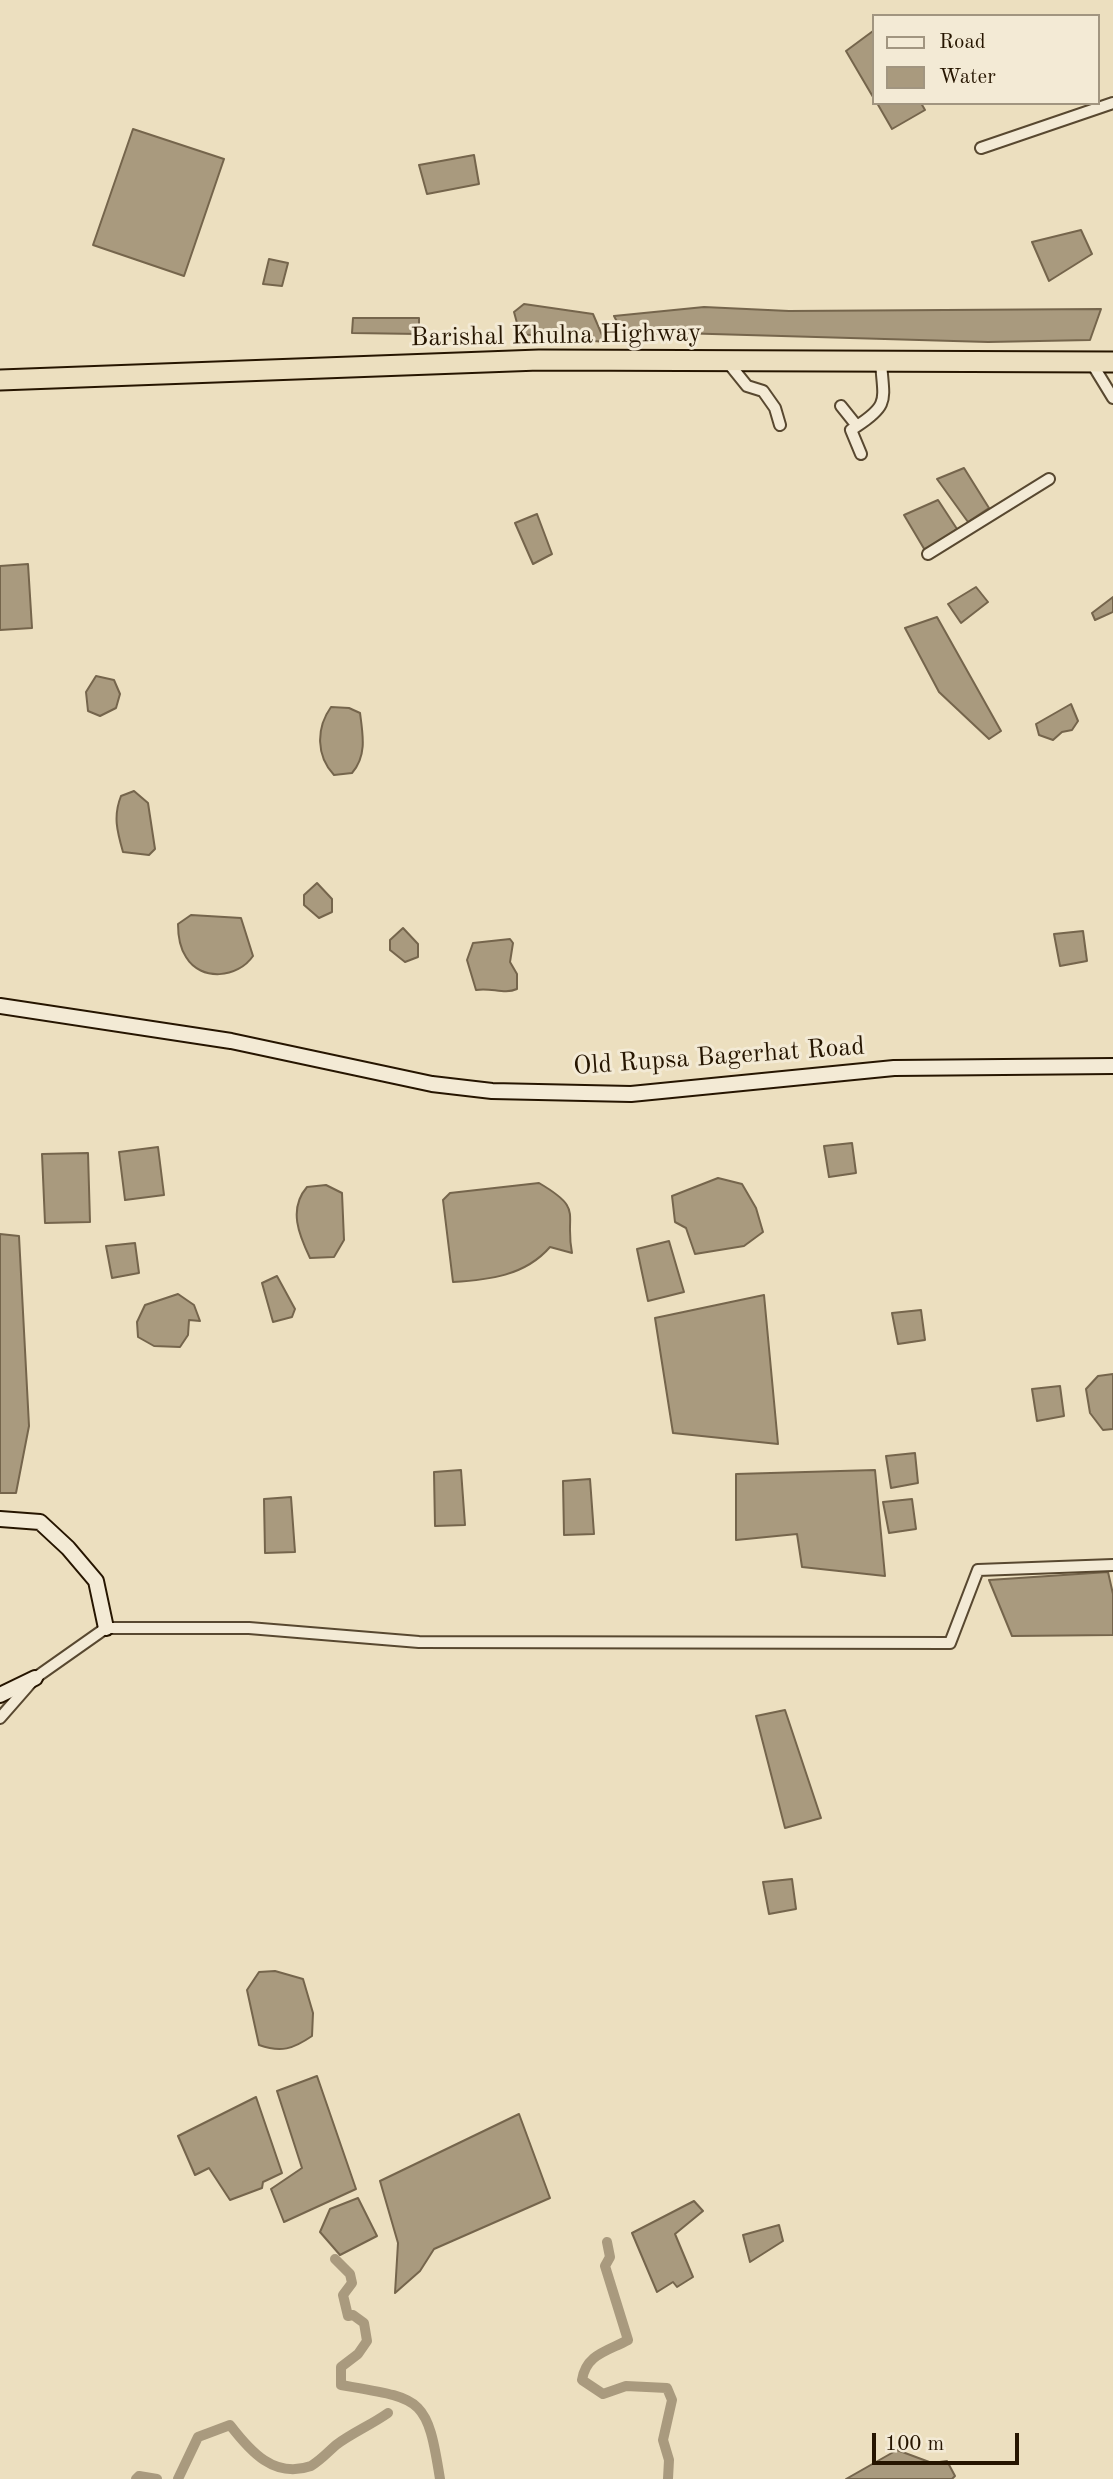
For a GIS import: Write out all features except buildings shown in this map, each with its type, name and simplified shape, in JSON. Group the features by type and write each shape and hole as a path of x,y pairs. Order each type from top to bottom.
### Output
{"highway":[{"name":"Barishal Khulna Highway","path":"0,380 539,360 1113,362"}],"street":[{"path":"981,148 1113,103"},
{"path":"726,360 747,386 763,391 775,408 780,425"},
{"path":"861,454 851,430 877,414 883,403 881,361"},
{"path":"1091,362 1113,398"},
{"path":"841,406 857,426"},
{"path":"928,554 1049,480"},
{"name":"Old Rupsa Bagerhat Road","path":"0,1006 231,1041 432,1084 492,1091 631,1094 894,1068 1113,1066"},
{"path":"0,1519 40,1522 68,1548 96,1581 106,1628"},
{"path":"0,1695 35,1678 106,1628 249,1628 419,1642 950,1643 978,1570 1113,1565"},
{"path":"0,1718 35,1678"}],"water":[{"path":"872,32 872,95 846,51"},
{"path":"878,105 922,105 925,110 892,129"},
{"path":"133,129 224,159 184,276 93,245"},
{"path":"474,155 479,184 427,194 419,165"},
{"path":"1081,230 1092,254 1049,281 1032,242"},
{"path":"269,259 288,263 282,286 263,284"},
{"path":"524,304 593,314 605,342 520,334 514,312"},
{"path":"704,307 789,311 1101,309 1090,340 988,342 678,333 624,335 614,316"},
{"path":"353,318 419,318 419,334 352,333"},
{"path":"964,468 989,508 968,522 937,479"},
{"path":"938,500 957,529 926,552 904,515"},
{"path":"537,514 552,554 533,564 515,523"},
{"path":"28,564 32,628 0,630 0,566"},
{"path":"976,587 988,602 961,623 948,604"},
{"path":"1113,597 1113,612 1095,620 1092,613"},
{"path":"937,617 1001,731 989,739 939,692 905,628"},
{"path":"96,676 114,680 120,694 116,708 100,716 88,711 86,692"},
{"path":"1071,704 1078,721 1072,730 1062,732 1053,740 1039,735 1036,724"},
{"path":"331,707 349,708 360,713 362,752 352,773 334,775 321,751 323,724"},
{"path":"134,791 148,803 155,849 149,855 123,852 119,837 117,817 121,796"},
{"path":"317,883 332,899 332,912 319,918 304,905 304,895"},
{"path":"191,915 241,918 253,956 229,973 210,973 193,965 182,950 178,924"},
{"path":"403,928 418,944 418,957 405,962 390,950 390,940"},
{"path":"1083,931 1087,961 1060,966 1054,934"},
{"path":"510,939 513,943 510,962 517,974 517,989 476,990 467,960 473,943"},
{"path":"852,1143 856,1173 829,1177 824,1146"},
{"path":"158,1147 164,1195 125,1200 119,1152"},
{"path":"88,1153 90,1222 45,1223 42,1154"},
{"path":"718,1178 742,1184 756,1208 763,1232 744,1246 695,1254 686,1228 675,1222 672,1196"},
{"path":"539,1183 568,1206 572,1253 550,1247 529,1264 505,1275 453,1282 443,1200 450,1193"},
{"path":"326,1185 342,1193 344,1240 334,1257 310,1258 297,1222 298,1204 307,1187"},
{"path":"0,1234 19,1236 29,1426 16,1493 0,1493"},
{"path":"669,1241 684,1292 648,1301 637,1249"},
{"path":"135,1243 139,1273 112,1278 106,1246"},
{"path":"277,1276 295,1309 292,1317 273,1322 262,1283"},
{"path":"178,1294 194,1305 200,1321 189,1320 188,1335 180,1347 154,1346 138,1337 137,1322 145,1305"},
{"path":"764,1295 778,1444 673,1433 655,1318"},
{"path":"921,1310 925,1340 898,1344 892,1313"},
{"path":"1113,1374 1113,1429 1103,1430 1090,1413 1086,1389 1098,1376"},
{"path":"1060,1386 1064,1416 1037,1421 1032,1389"},
{"path":"915,1453 918,1483 891,1488 886,1456"},
{"path":"461,1470 465,1525 435,1526 434,1472"},
{"path":"875,1470 885,1576 802,1567 797,1534 736,1540 736,1474"},
{"path":"590,1479 594,1534 564,1535 563,1481"},
{"path":"291,1497 295,1552 265,1553 264,1499"},
{"path":"912,1499 916,1529 889,1533 883,1502"},
{"path":"1108,1572 1113,1594 1113,1635 1012,1636 989,1580"},
{"path":"785,1710 821,1818 785,1828 756,1716"},
{"path":"792,1879 796,1909 769,1914 763,1882"},
{"path":"275,1971 303,1979 313,2013 312,2036 293,2047 280,2049 259,2045 247,1990 259,1972"},
{"path":"317,2076 356,2189 284,2222 271,2189 302,2168 277,2091"},
{"path":"256,2097 282,2173 263,2182 262,2188 230,2200 209,2168 195,2175 178,2136"},
{"path":"519,2114 550,2198 434,2249 420,2271 395,2293 398,2243 380,2181"},
{"path":"358,2198 377,2236 340,2255 320,2232 330,2209"},
{"path":"694,2201 703,2211 675,2234 693,2277 677,2287 673,2282 657,2292 632,2233"},
{"path":"779,2225 783,2241 750,2262 743,2235"},
{"path":"897,2450 932,2463 947,2461 955,2476 952,2479 846,2479"}],"waterway":[{"path":"607,2242 610,2257 605,2266 628,2340 593,2359 584,2371 582,2380 603,2394 626,2386 667,2388 672,2400 663,2440 669,2460 668,2479"},
{"path":"335,2259 350,2274 352,2283 343,2295 348,2316 353,2315 364,2323 367,2341 358,2354 341,2367 341,2385 389,2394 416,2406 430,2431 440,2479"},
{"path":"178,2479 198,2437 230,2425 264,2460 274,2466 298,2469 311,2466 336,2445 388,2413"},
{"path":"136,2479 139,2476 157,2479"}]}
